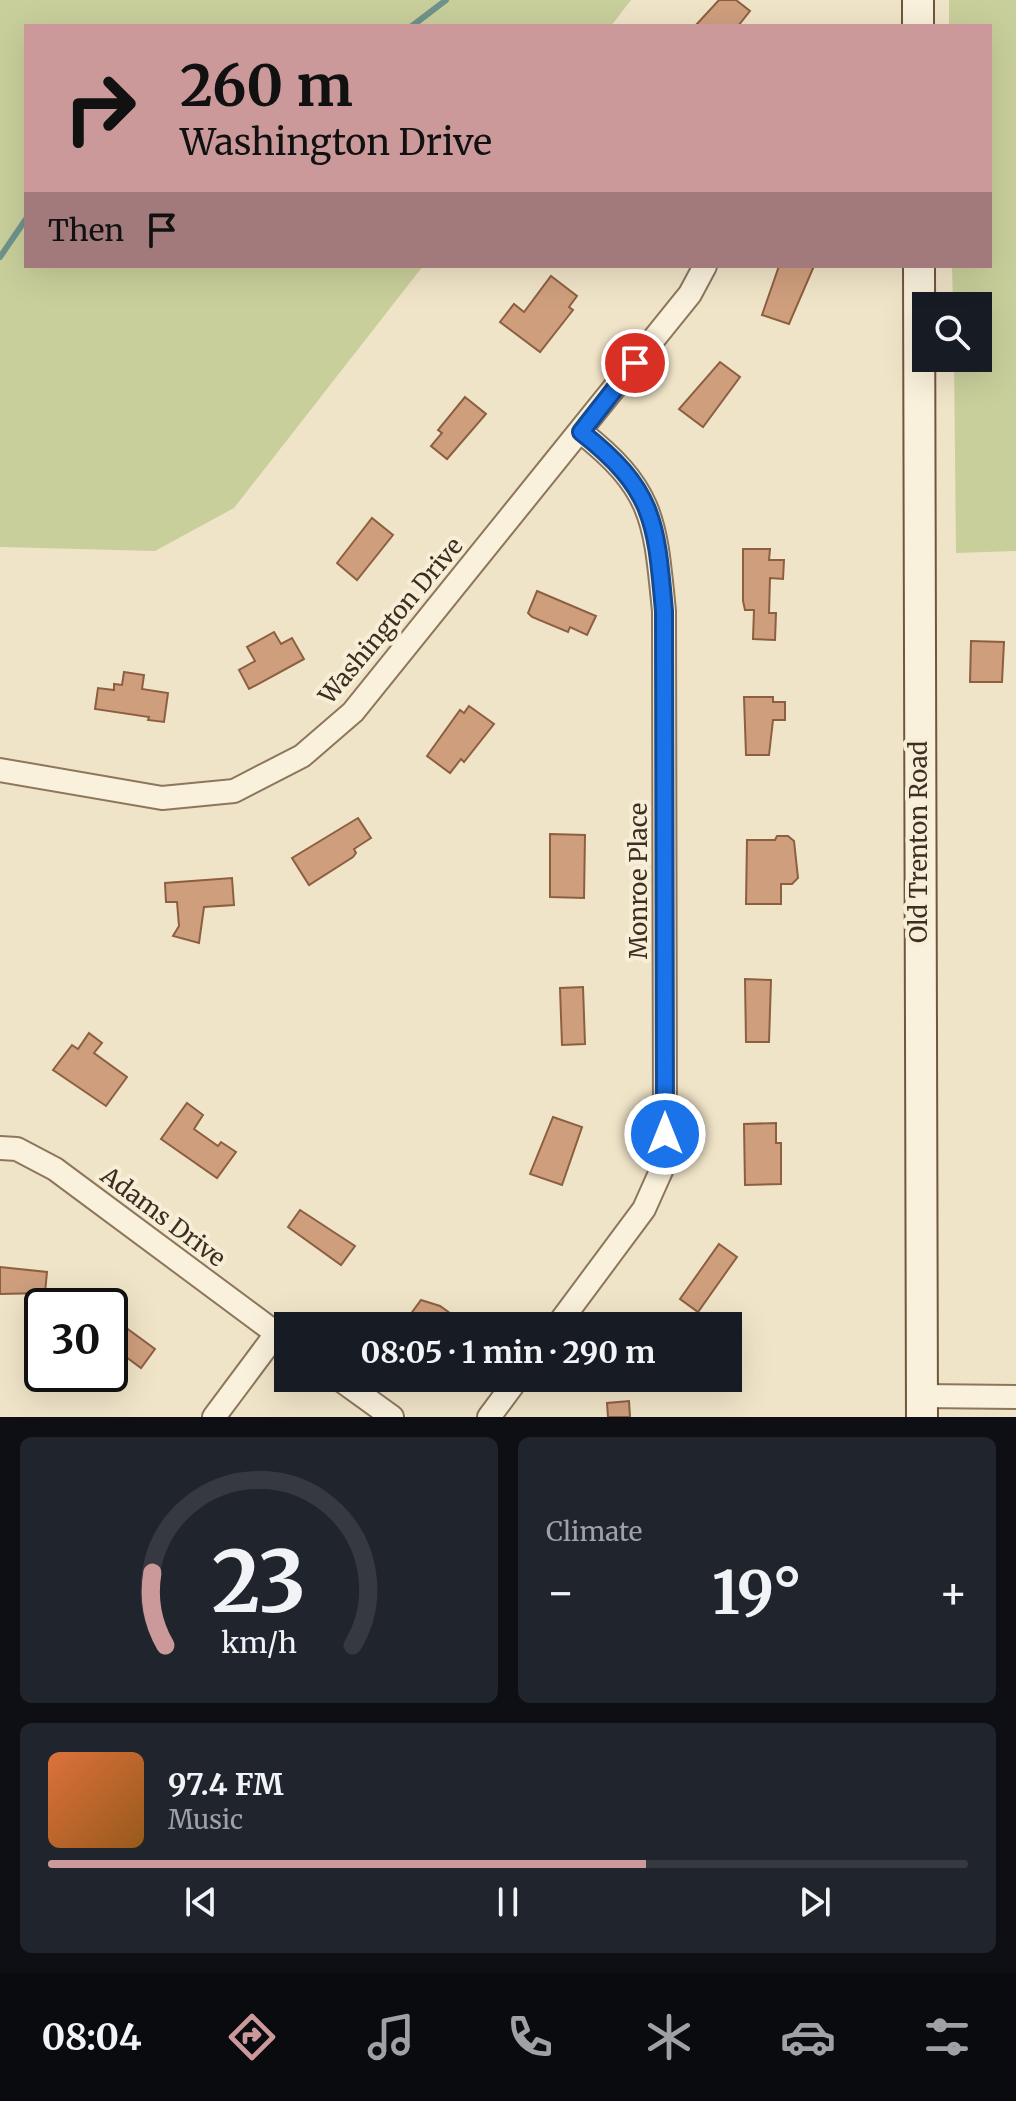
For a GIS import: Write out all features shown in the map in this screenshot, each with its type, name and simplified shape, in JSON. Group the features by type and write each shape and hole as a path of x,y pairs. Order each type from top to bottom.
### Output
{"main road":[{"path":"918,0 918,24"},
{"name":"Old Trenton Road","path":"919,268 922,1407"}],"street":[{"name":"Washington Drive","path":"0,770 162,798 234,791 302,756 353,712 581,432 690,294 704,268"},
{"name":"Monroe Place","path":"567,1312 644,1209 661,1171 665,1134 664,611 657,539 638,486 609,454 581,432"},
{"name":"Adams Drive","path":"0,1148 17,1149 55,1169 274,1332"},
{"path":"214,1417 274,1347"},
{"path":"357,1392 392,1417"},
{"path":"489,1417 508,1392"},
{"path":"922,1407 1016,1397"}],"green space":[{"path":"0,0 631,0 613,24 24,24 24,268 421,268 234,508 155,551 0,547"},
{"path":"949,0 1016,0 1016,551 956,553 954,372 992,372 992,292 953,292 952,268 992,268 992,24 949,24"}],"building":[{"path":"719,0 736,0 750,11 740,24 697,24"},
{"path":"778,268 813,268 789,324 762,315"},
{"path":"551,276 577,296 569,307 573,310 540,352 500,322 514,304 524,312"},
{"path":"720,362 740,377 703,427 679,409"},
{"path":"465,397 486,414 447,459 431,446 442,433 438,430"},
{"path":"372,518 393,535 357,580 337,563"},
{"path":"743,549 770,549 769,560 784,560 783,579 770,578 769,613 776,613 775,640 753,639 754,610 745,610 743,601"},
{"path":"537,591 596,616 587,635 570,627 568,632 532,617 528,613"},
{"path":"274,632 281,644 292,638 304,659 249,689 239,670 255,661 247,647"},
{"path":"971,641 1004,642 1002,682 970,682"},
{"path":"124,672 144,675 142,689 168,693 164,722 95,709 98,688 114,690 114,684 122,685"},
{"path":"744,697 773,697 773,702 785,702 785,720 773,720 769,755 746,755"},
{"path":"469,706 494,724 464,762 461,759 450,773 427,756 460,710 464,713"},
{"path":"358,818 371,838 354,849 356,853 353,857 309,885 292,858"},
{"path":"550,834 585,835 584,898 550,897"},
{"path":"777,836 788,836 794,841 798,878 792,884 781,884 781,904 746,904 747,840 775,840"},
{"path":"232,878 234,905 204,907 199,943 173,936 179,926 177,902 166,902 165,883"},
{"path":"745,979 771,980 769,1042 746,1042"},
{"path":"583,987 585,1044 562,1045 560,988"},
{"path":"89,1033 102,1043 94,1053 127,1077 106,1106 53,1070 72,1045 78,1049"},
{"path":"187,1103 203,1115 194,1129 218,1146 221,1142 236,1152 217,1178 161,1139"},
{"path":"553,1117 582,1127 562,1185 530,1174"},
{"path":"776,1123 776,1143 781,1143 781,1184 745,1185 744,1124"},
{"path":"300,1210 355,1246 341,1265 288,1227"},
{"path":"719,1244 737,1257 698,1312 680,1299"},
{"path":"0,1267 47,1272 45,1288 24,1288 24,1293 0,1294"},
{"path":"421,1300 448,1312 412,1312"},
{"path":"128,1329 155,1349 141,1368 128,1358"},
{"path":"629,1401 630,1417 608,1417 607,1403"}],"waterway":[{"path":"415,24 446,0"},
{"path":"0,257 24,222"}],"route":[{"path":"635,363 581,432 609,454 638,486 657,539 664,611 665,1134"}]}
